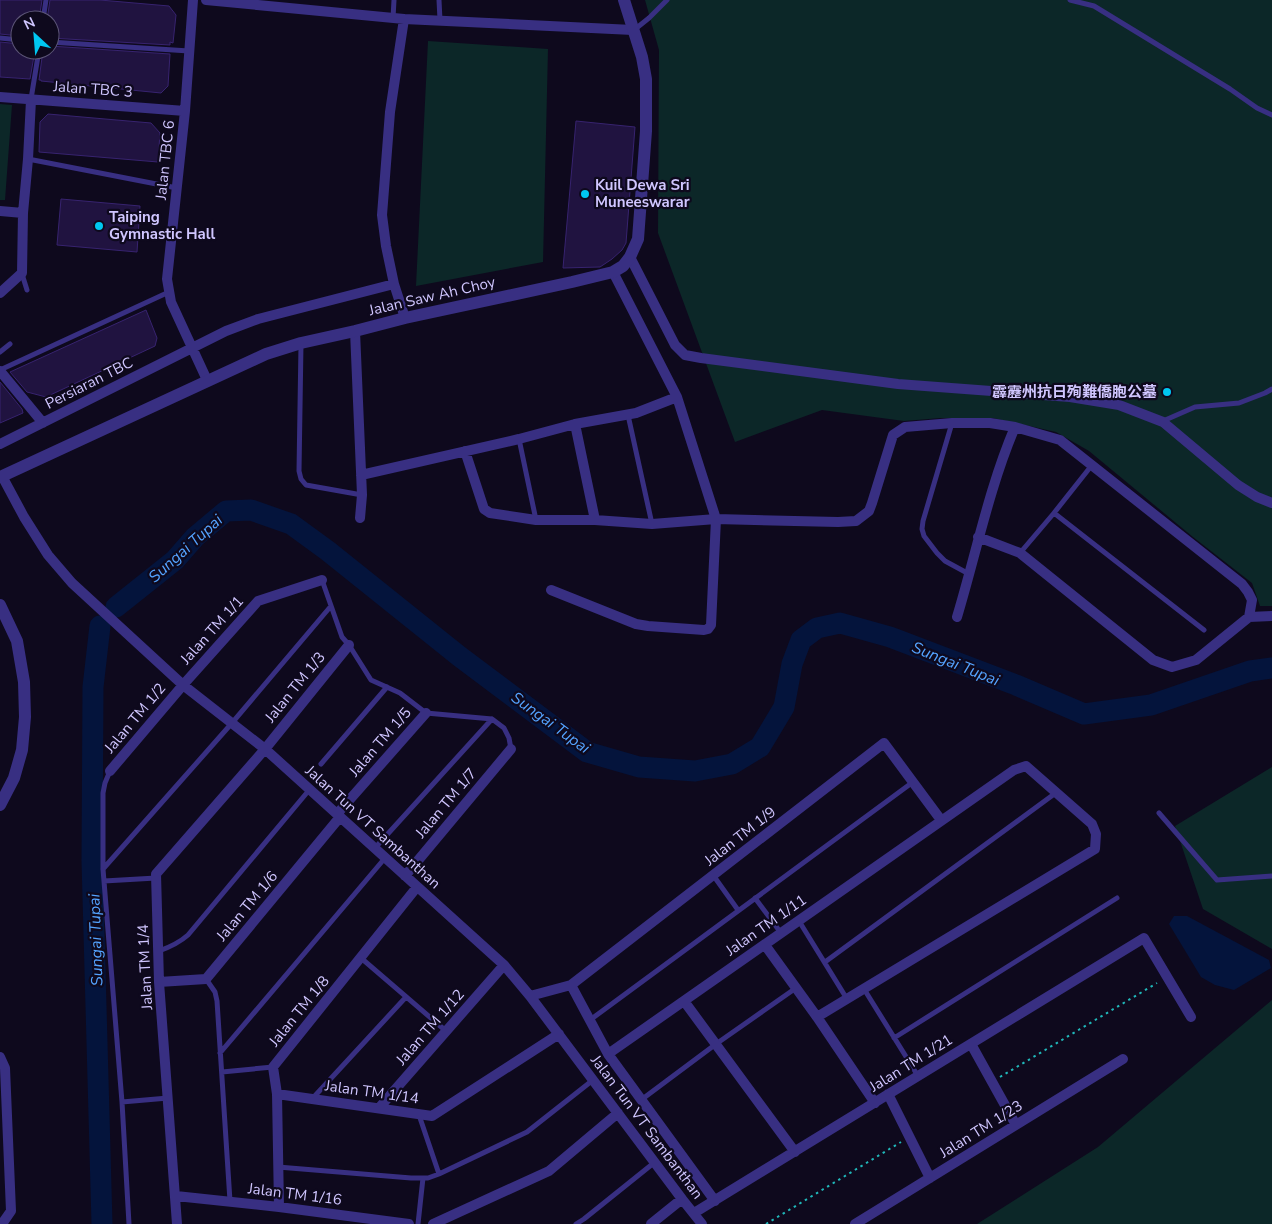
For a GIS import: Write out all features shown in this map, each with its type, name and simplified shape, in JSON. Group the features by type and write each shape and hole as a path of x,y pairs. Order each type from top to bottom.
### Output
{"street":[{"name":"Jalan TBC 6","path":"193,0 185,111 167,279 171,302 208,380"},
{"path":"206,0 398,18 633,30"},
{"name":"Jalan Saw Ah Choy","path":"1,476 266,354 405,318 613,272 624,266 638,239 646,131 646,79 642,57 624,0"},
{"path":"398,18 382,215 394,284 405,318"},
{"name":"Jalan TBC 3","path":"0,97 185,111"},
{"path":"0,293 22,273 23,213 31,100"},
{"path":"0,211 23,213"},
{"path":"630,257 675,345 685,355 898,384 1070,397 1119,404 1163,422 1238,485 1257,497 1272,503"},
{"path":"551,590 636,624 704,630 712,625 716,519 677,396 613,272"},
{"name":"Persiaran TBC","path":"0,444 226,331 258,319 394,284"},
{"path":"356,331 362,495 360,518"},
{"path":"0,370 43,423"},
{"path":"361,475 519,439 575,424 636,413 677,396"},
{"path":"465,451 484,509 490,512 536,520 595,520 652,524 716,519 838,522 856,521 869,511 893,435 905,427 952,423 990,423 1015,426 1060,440 1242,584 1252,600 1249,617"},
{"path":"575,424 595,520"},
{"path":"957,618 978,537 1007,444 1015,426"},
{"name":"Jalan Tun VT Sambanthan","path":"1,476 48,555 72,583 183,685 265,749 504,965 530,996 702,1224"},
{"path":"978,537 1020,553 1153,660 1172,667 1196,660 1249,617 1272,616"},
{"name":"Jalan TM 1/1","path":"183,685 258,601 322,580"},
{"path":"0,605 17,641 24,682 25,717 22,750 14,778 0,805"},
{"name":"Jalan TM 1/3","path":"265,749 349,645"},
{"name":"Jalan TM 1/2","path":"110,771 183,685"},
{"name":"Jalan TM 1/5","path":"339,816 426,713"},
{"name":"Jalan TM 1/9","path":"530,996 572,985 884,743 941,820"},
{"path":"156,878 156,874 265,749"},
{"name":"Jalan TM 1/7","path":"405,876 511,749"},
{"name":"Jalan TM 1/11","path":"608,1054 1014,770 1026,766 1057,792"},
{"path":"817,1017 1095,849 1096,834 1092,824 1057,792"},
{"name":"Jalan TM 1/6","path":"206,979 339,816"},
{"name":"Jalan TM 1/4","path":"156,878 159,982 178,1224"},
{"name":"Jalan TM 1/8","path":"278,1207 277,1094 273,1066 417,887"},
{"name":"Jalan TM 1/21","path":"694,1214 1144,938 1168,977"},
{"path":"765,944 875,1103"},
{"name":"Jalan TM 1/12","path":"379,1108 504,965"},
{"path":"1168,977 1191,1017"},
{"path":"159,982 206,979"},
{"path":"572,985 608,1054 715,1201"},
{"path":"684,1001 795,1152"},
{"name":"Jalan TM 1/14","path":"277,1094 432,1116 559,1034"},
{"path":"971,1044 1016,1125"},
{"path":"0,1057 5,1068 11,1211 2,1224"},
{"name":"Jalan TM 1/23","path":"855,1224 1123,1059"},
{"path":"888,1094 930,1178"},
{"path":"433,1224 549,1171 618,1113"},
{"name":"Jalan TM 1/16","path":"176,1196 409,1224"},
{"path":"652,1224 682,1199"},
{"path":"0,1204 11,1211"}],"lane":[{"path":"394,0 398,18"},
{"path":"439,0 440,20"},
{"path":"633,30 666,0"},
{"path":"1070,0 1094,6 1230,89 1256,108 1272,115"},
{"path":"60,43 189,51"},
{"path":"31,100 37,60"},
{"path":"28,159 177,188"},
{"path":"22,273 27,290"},
{"path":"0,370 169,292"},
{"path":"0,352 10,344"},
{"path":"301,344 299,471 301,479 306,485 362,495"},
{"path":"1163,422 1195,407 1239,403 1272,389"},
{"path":"628,414 652,524"},
{"path":"952,423 922,528 924,536 945,561 969,574"},
{"path":"519,439 536,520"},
{"path":"1020,553 1054,514 1092,464"},
{"path":"1054,514 1204,630"},
{"path":"322,580 342,637 371,680 400,693 426,713 492,719 504,728 509,738 511,749"},
{"path":"103,869 232,723 331,606"},
{"path":"321,764 387,687"},
{"path":"374,848 492,719"},
{"path":"110,771 103,793 103,869 130,1224"},
{"path":"590,1020 912,782"},
{"path":"158,951 174,945 188,935 310,790"},
{"path":"825,962 1057,792"},
{"path":"1159,813 1217,880 1272,876"},
{"path":"220,1053 385,858"},
{"path":"713,876 738,910"},
{"path":"104,882 156,878"},
{"path":"755,898 781,934"},
{"path":"894,1038 1117,898"},
{"path":"799,921 847,999"},
{"path":"361,958 446,1031"},
{"path":"206,979 215,992 217,1000 230,1202"},
{"path":"641,1100 796,988"},
{"path":"864,989 918,1076"},
{"path":"312,1099 406,997"},
{"path":"222,1072 273,1066"},
{"path":"278,1167 428,1178 527,1132 593,1080"},
{"path":"122,1102 168,1098"},
{"path":"419,1114 440,1174"},
{"path":"576,1224 655,1162"},
{"path":"418,1224 423,1178"}],"path":[{"path":"992,1082 1168,977"},
{"path":"766,1224 909,1137"}],"green space":[{"path":"645,0 1272,0 1272,606 1260,606 1252,583 1089,451 1056,432 993,418 941,418 904,421 822,410 735,442 658,233 659,50"},
{"path":"428,41 548,49 543,262 416,286"},
{"path":"0,104 12,105 5,200 0,200"},
{"path":"1272,767 1272,949 1203,909 1175,826"},
{"path":"1272,1000 1272,1224 977,1224 1098,1147"}],"water":[{"path":"1174,916 1187,916 1269,960 1271,968 1234,990 1215,985 1201,977 1169,924"}],"building":[{"path":"0,0 42,0 40,10 10,10 10,35 0,34"},
{"path":"50,0 100,0 169,6 176,15 173,43 170,42 170,45 60,39 60,10 48,10"},
{"path":"0,42 10,43 10,60 33,60 30,79 0,77"},
{"path":"60,47 170,54 168,86 161,93 39,80 42,60 60,60"},
{"path":"48,114 151,123 160,133 158,162 39,152 40,122"},
{"path":"576,121 635,127 626,243 622,250 600,267 563,268"},
{"name":"Taiping Gymnastic Hall","path":"61,199 140,206 137,252 57,245"},
{"path":"146,310 157,338 155,346 46,397 27,392 10,372"},
{"path":"0,382 22,409 23,413 0,423"}],"waterway":[{"name":"Sungai Tupai","path":"116,607 175,560 195,537 226,511 251,510 291,524 328,551 459,656 587,752 639,767 695,771 732,764 760,747 784,707 792,664 801,640 817,628 840,623 890,637 1016,685 1084,714 1151,705 1250,671 1272,668"},
{"name":"Sungai Tupai","path":"100,626 93,687 92,861 102,1224"}],"place":[{"name":"Kuil Dewa Sri Muneeswarar","path":"585,194"},
{"name":"Taiping Gymnastic Hall","path":"99,226"},
{"name":"霹靂州抗日殉難僑胞公墓","path":"1167,392"}]}
